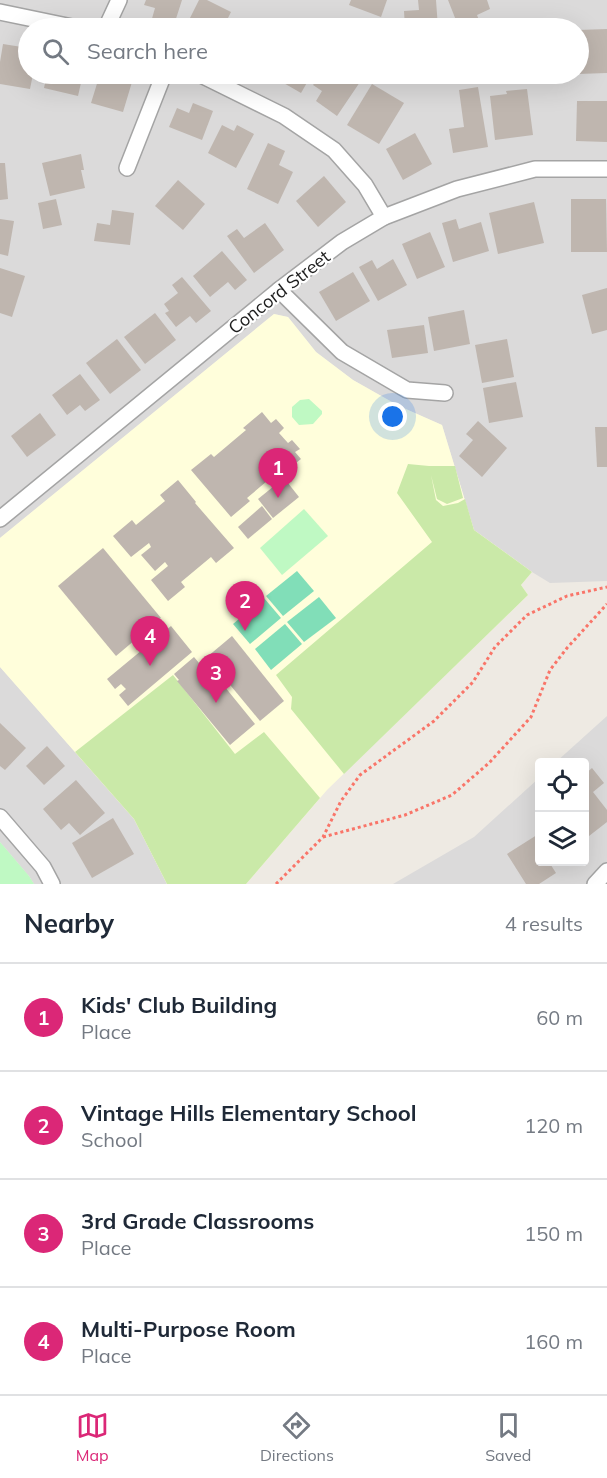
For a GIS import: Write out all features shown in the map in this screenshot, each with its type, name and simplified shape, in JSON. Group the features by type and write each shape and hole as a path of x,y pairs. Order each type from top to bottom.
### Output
{"street":[{"path":"111,18 119,0"},
{"path":"0,12 29,18"},
{"path":"127,168 160,84"},
{"path":"219,84 284,116 334,150 365,185 384,217"},
{"name":"Concord Street","path":"0,519 279,290 342,242 384,217 457,189 535,169 607,169"},
{"path":"279,290 342,352 407,390 445,393"},
{"path":"0,817 43,867 52,884"},
{"path":"595,884 607,871"}],"path":[{"path":"276,884 323,837 340,801 360,775 434,721 472,682 495,647 527,615 567,596 607,587"},
{"path":"323,837 405,815 452,795 489,763 531,717 550,670 607,604"}],"shaded area":[{"path":"0,0 607,0 607,581 550,583 474,530 442,425 399,406 353,380 316,352 288,317 274,314 0,538"},
{"path":"274,314 288,317 316,352 353,380 399,406 442,425 474,530 532,572 521,585 528,595 327,790 246,884 167,884 134,819 0,667 0,538"},
{"path":"0,667 134,819 167,884 34,884 0,842"},
{"path":"607,716 607,884 393,884 474,837 535,782 535,866 589,866 589,758 560,758"}],"green space":[{"path":"309,399 322,411 322,414 313,424 299,425 292,417 292,407 300,400"},
{"path":"408,464 455,466 463,498 447,504 437,499 431,475 436,500 443,506 465,499 474,530 532,572 521,585 528,595 344,774 291,709 292,697 276,675 432,542 397,493"},
{"path":"304,509 328,536 282,575 260,548"},
{"path":"297,571 314,591 283,616 266,596"},
{"path":"319,597 336,618 304,642 287,622"},
{"path":"264,598 281,618 250,644 233,624"},
{"path":"285,624 302,644 271,670 255,649"},
{"path":"173,675 235,754 264,732 320,798 246,884 167,884 134,819 75,752"},
{"path":"0,842 29,876 34,884 0,884"}],"building":[{"path":"146,0 182,0 176,18 152,18 155,8 144,5"},
{"path":"199,0 207,0 231,12 228,18 190,18"},
{"path":"351,0 387,0 381,17 349,5"},
{"path":"418,0 436,0 437,18 404,18 404,11 419,10"},
{"path":"448,0 487,0 490,9 477,15 478,18 455,18"},
{"path":"607,29 607,73 589,74 589,30"},
{"path":"3,44 18,46 18,84 31,84 30,89 0,84"},
{"path":"45,84 81,84 78,96 44,88"},
{"path":"97,84 131,84 123,112 91,103"},
{"path":"285,84 306,84 301,93"},
{"path":"359,84 337,116 316,101 322,91 313,85"},
{"path":"372,84 404,103 379,144 347,125"},
{"path":"478,87 488,147 453,153 449,129 464,127 459,90"},
{"path":"527,89 533,135 495,140 490,96 507,94 506,91"},
{"path":"577,101 607,101 607,142 576,141"},
{"path":"193,103 213,111 202,140 169,127 177,108 189,113"},
{"path":"222,125 234,131 237,125 254,134 236,168 208,153"},
{"path":"415,133 432,164 403,180 386,149"},
{"path":"268,143 285,151 279,165 293,172 278,204 247,189"},
{"path":"81,154 84,170 81,170 85,188 50,196 42,163"},
{"path":"0,163 5,163 8,199 0,200"},
{"path":"324,176 346,202 318,227 296,201"},
{"path":"178,180 205,204 183,230 155,206"},
{"path":"56,199 62,225 43,229 38,203"},
{"path":"571,199 606,199 607,252 571,252"},
{"path":"534,202 544,243 498,254 489,213"},
{"path":"112,210 134,213 130,245 94,241 97,223 110,225"},
{"path":"0,219 14,221 8,256 0,254"},
{"path":"456,219 459,229 481,222 489,251 453,262 442,223"},
{"path":"265,223 284,250 254,273 227,236 237,229 244,238"},
{"path":"430,232 445,267 417,279 402,244"},
{"path":"222,251 247,280 235,290 228,282 210,297 193,276"},
{"path":"393,259 407,285 378,301 359,267 372,260 377,269"},
{"path":"0,268 25,276 12,317 0,313"},
{"path":"353,272 370,301 336,321 319,292"},
{"path":"182,277 211,311 196,323 190,316 176,327 165,313 169,311 164,304 178,293 172,285"},
{"path":"607,288 607,330 592,334 582,295"},
{"path":"464,310 470,344 434,351 428,317"},
{"path":"155,313 176,340 145,364 124,337"},
{"path":"424,325 428,353 392,358 387,330"},
{"path":"117,339 141,370 110,394 86,363"},
{"path":"507,339 514,377 482,383 475,345"},
{"path":"80,374 100,400 85,411 80,405 67,415 52,395"},
{"path":"516,382 523,417 489,423 483,388"},
{"path":"262,412 271,423 276,419 284,428 279,433 288,443 292,440 300,449 295,452 301,459 282,474 279,471 247,498 250,501 231,517 191,470 211,454 214,457 246,430 243,428"},
{"path":"40,413 56,435 27,457 11,436"},
{"path":"478,421 507,448 482,477 459,456 473,440 466,434"},
{"path":"595,427 607,427 607,467 597,467"},
{"path":"284,478 299,497 273,518 258,499"},
{"path":"178,480 234,548 216,563 211,557 181,582 185,587 168,601 151,580 168,566 165,562 155,571 141,555 151,547 149,543 131,557 113,536 132,520 136,525 165,501 160,495"},
{"path":"262,506 272,519 248,539 238,527"},
{"path":"103,548 161,618 116,656 58,586"},
{"path":"171,626 192,652 128,706 119,695 126,689 121,684 115,689 107,679"},
{"path":"232,636 284,701 260,721 207,657"},
{"path":"194,657 199,663 203,660 255,724 230,745 177,681 179,680 174,674"},
{"path":"0,723 26,748 5,770 0,766"},
{"path":"47,746 65,766 44,785 26,766"},
{"path":"592,768 604,783 593,792 607,810 607,822 589,836 589,812 589,771"},
{"path":"76,780 105,813 80,835 69,823 61,830 43,809"},
{"path":"113,818 134,854 92,878 72,843"},
{"path":"535,836 535,866 552,866 556,873 539,884 526,884 507,854"}],"place":[{"name":"Kids' Club Building","path":"278,498"},
{"name":"Vintage Hills Elementary School","path":"245,631"},
{"name":"Multi-Purpose Room","path":"150,666"},
{"name":"3rd Grade Classrooms","path":"216,703"}]}
